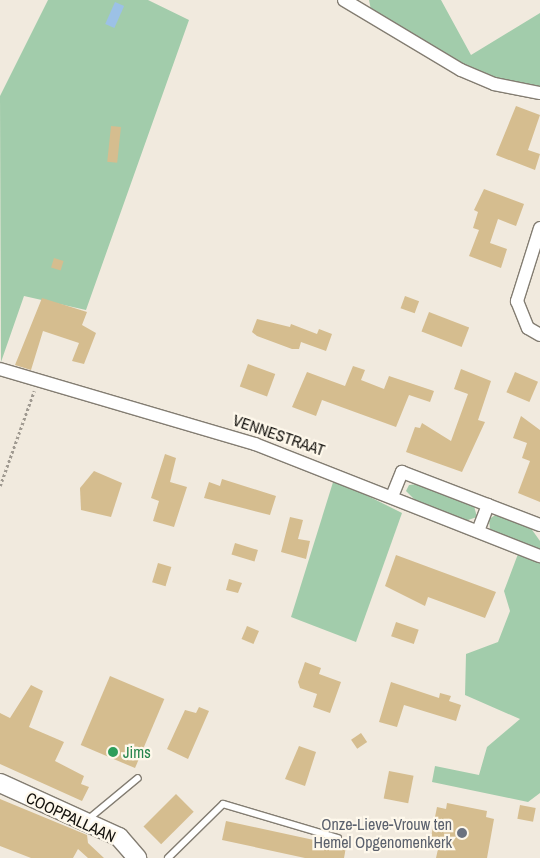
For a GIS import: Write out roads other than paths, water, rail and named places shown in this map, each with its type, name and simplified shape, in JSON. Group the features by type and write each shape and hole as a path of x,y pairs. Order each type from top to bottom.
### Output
{"street":[{"path":"344,0 461,70 494,84 540,93"},
{"path":"540,228 517,301 528,328 540,335"},
{"name":"VENNESTRAAT","path":"0,369 39,378 255,444 393,494 540,556"},
{"path":"393,494 402,472 535,523 540,534"},
{"path":"478,530 488,505"},
{"name":"COOPPALLAAN","path":"0,783 119,837 137,858"}],"lane":[{"path":"84,821 138,778"},
{"path":"168,858 223,804 338,838"}],"water":[{"path":"115,2 124,6 114,28 105,24"}],"place":[{"name":"Jims","path":"113,752"},
{"name":"Onze-Lieve-Vrouw ten Hemel Opgenomenkerk","path":"462,833"}]}
